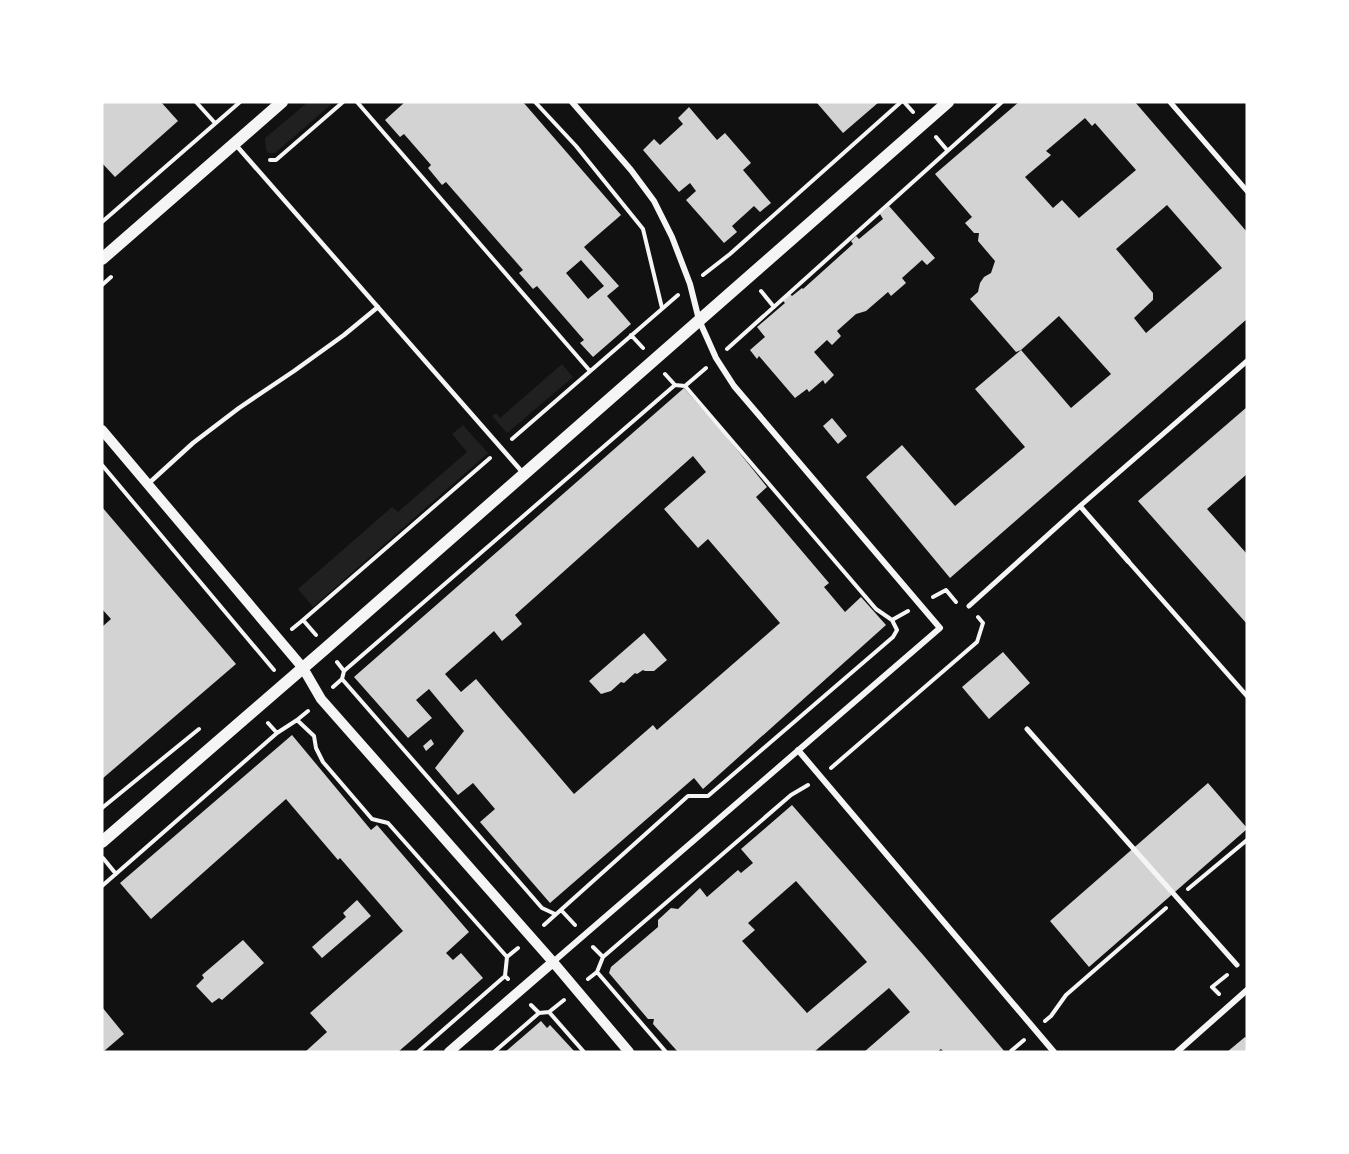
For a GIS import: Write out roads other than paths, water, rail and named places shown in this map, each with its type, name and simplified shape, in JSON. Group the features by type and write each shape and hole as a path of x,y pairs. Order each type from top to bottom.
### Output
{"main road":[{"path":"102,259 282,102"},
{"path":"102,842 946,103"}],"street":[{"path":"449,1052 940,628 734,386 716,358 699,320 690,284 672,237 654,201 631,170 572,102"},
{"path":"1170,102 1247,191"},
{"path":"969,606 1247,361"},
{"path":"102,430 303,668 321,699 553,962 629,1052"},
{"path":"1080,506 1128,561"},
{"path":"1028,729 1237,965"},
{"path":"798,750 1054,1052"},
{"path":"1177,1052 1247,990"}],"lane":[{"path":"234,143 524,474"},
{"path":"148,484 238,408 294,372 378,307"},
{"path":"1128,561 1247,696"}]}
